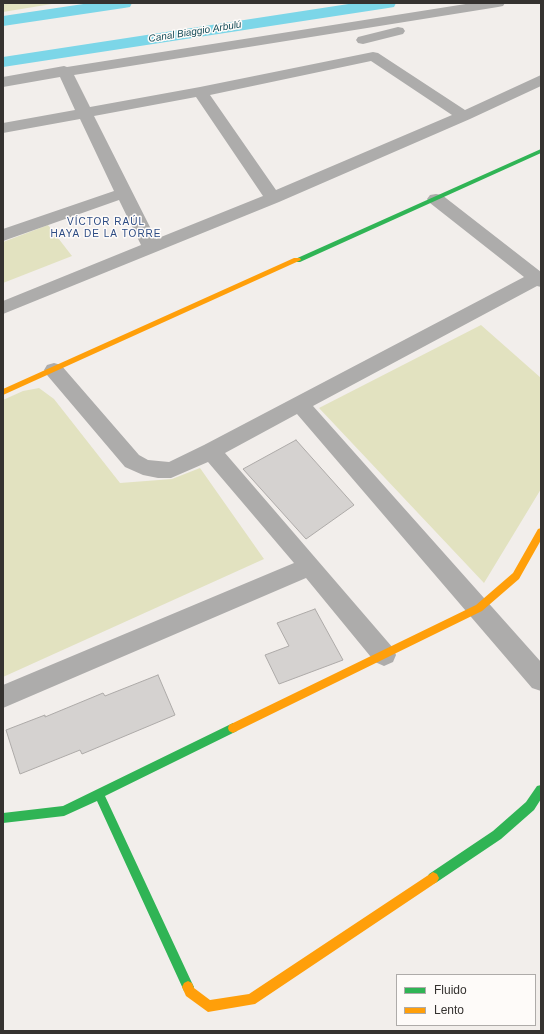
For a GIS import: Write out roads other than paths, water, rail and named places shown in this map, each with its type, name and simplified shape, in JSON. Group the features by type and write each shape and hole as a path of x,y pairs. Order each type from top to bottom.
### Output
{"street":[{"path":"3,82 64,71 498,3"},
{"path":"363,40 508,3"},
{"path":"341,63 340,56 363,40 376,22"},
{"path":"3,128 200,92 373,56 464,116"},
{"path":"64,71 151,248"},
{"path":"3,308 273,198 464,116 541,80"},
{"path":"200,92 273,198"},
{"path":"3,392 541,151"},
{"path":"3,235 124,193"},
{"path":"54,370 132,461 143,467 158,470 171,470 211,451 539,280 436,199"},
{"path":"300,404 541,680"},
{"path":"211,451 384,655"},
{"path":"3,818 64,811 479,608 516,576 541,532"},
{"path":"3,697 310,566"},
{"path":"98,794 190,992 208,1006 251,1000 497,835 530,806 541,790"}],"waterway":[{"path":"3,21 124,3"},
{"name":"Canal Biaggio Arbulú","path":"3,62 388,3"}],"district":[{"name":"VÍCTOR RAÚL HAYA DE LA TORRE","path":"106,228"}]}
